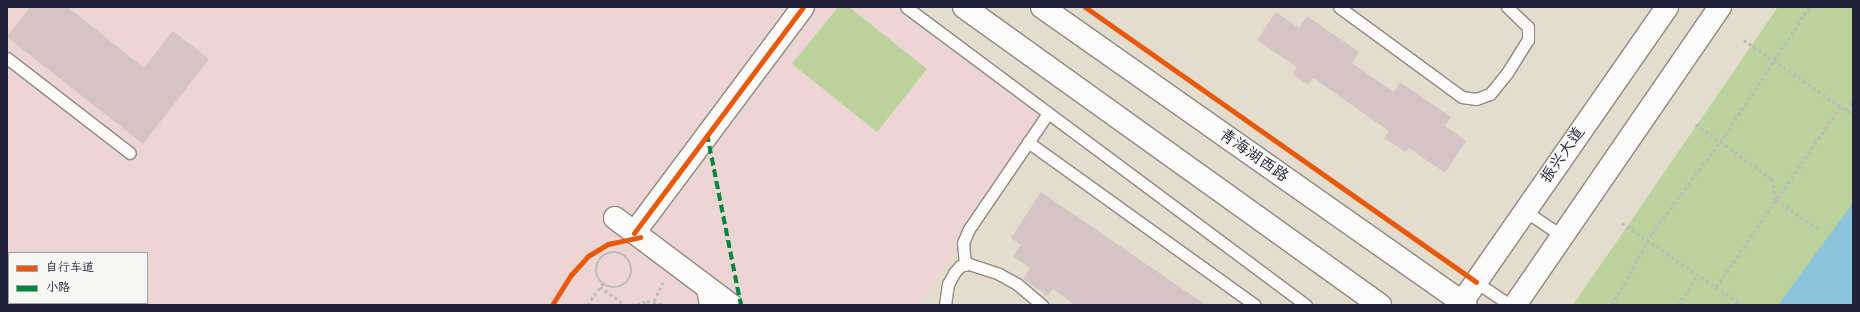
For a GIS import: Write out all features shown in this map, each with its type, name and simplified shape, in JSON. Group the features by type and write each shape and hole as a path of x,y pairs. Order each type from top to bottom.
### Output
{"main road":[{"path":"634,232 803,7"},
{"path":"964,7 1380,305"},
{"name":"青海湖西路","path":"1042,7 1463,304"},
{"name":"振兴大道","path":"1463,304 1476,282 1667,7"},
{"path":"1515,305 1720,7"},
{"path":"615,218 731,305"}],"lane":[{"path":"906,7 1306,305"},
{"path":"1339,7 1462,97 1476,100 1490,94 1507,73 1528,40 1528,27 1507,7"},
{"path":"7,58 130,153"},
{"path":"965,265 963,243 969,228 1048,113"},
{"path":"1028,142 1255,305"},
{"path":"1525,211 1562,236"},
{"path":"945,305 948,284 960,266 965,265 999,274 1017,284 1042,305"},
{"path":"701,282 704,305"},
{"path":"1476,282 1510,305"}],"path":[{"path":"1612,305 1648,240 1720,142 1809,7"},
{"path":"1744,40 1853,115"},
{"path":"1846,110 1853,100"},
{"path":"1716,287 1841,106"},
{"path":"1696,124 1772,179 1776,200 1819,229"},
{"path":"1622,223 1742,305"},
{"path":"614,252 625,255 632,264 628,280 619,287 603,283 597,273 603,256 614,252"},
{"path":"1678,305 1698,275"},
{"path":"587,305 603,283"},
{"path":"600,287 626,305"},
{"path":"637,305 647,301 664,305"}],"shaded area":[{"path":"7,7 916,7 1050,105 920,305 7,305"}],"green space":[{"path":"838,7 849,7 927,69 877,132 792,64"},
{"path":"1778,7 1853,7 1853,305 1573,305"}],"water":[{"path":"1853,203 1853,305 1778,305"}],"building":[{"path":"30,7 68,7 144,68 173,31 209,59 143,144 7,37"},
{"path":"1276,12 1299,28 1307,16 1359,52 1352,63 1394,92 1400,82 1451,117 1445,126 1466,141 1445,173 1409,148 1406,152 1384,138 1389,131 1313,78 1308,85 1293,74 1297,67 1257,40"},
{"path":"1041,192 1206,305 1075,305 1053,289 1048,296 1023,279 1030,268 1013,256 1021,245 1011,238"}],"marked path":[{"path":"707,134 741,305"}],"cycle path":[{"path":"634,233 803,7"},
{"path":"1085,7 1476,282"},
{"path":"552,305 571,275 588,256 608,244 640,237"}]}
